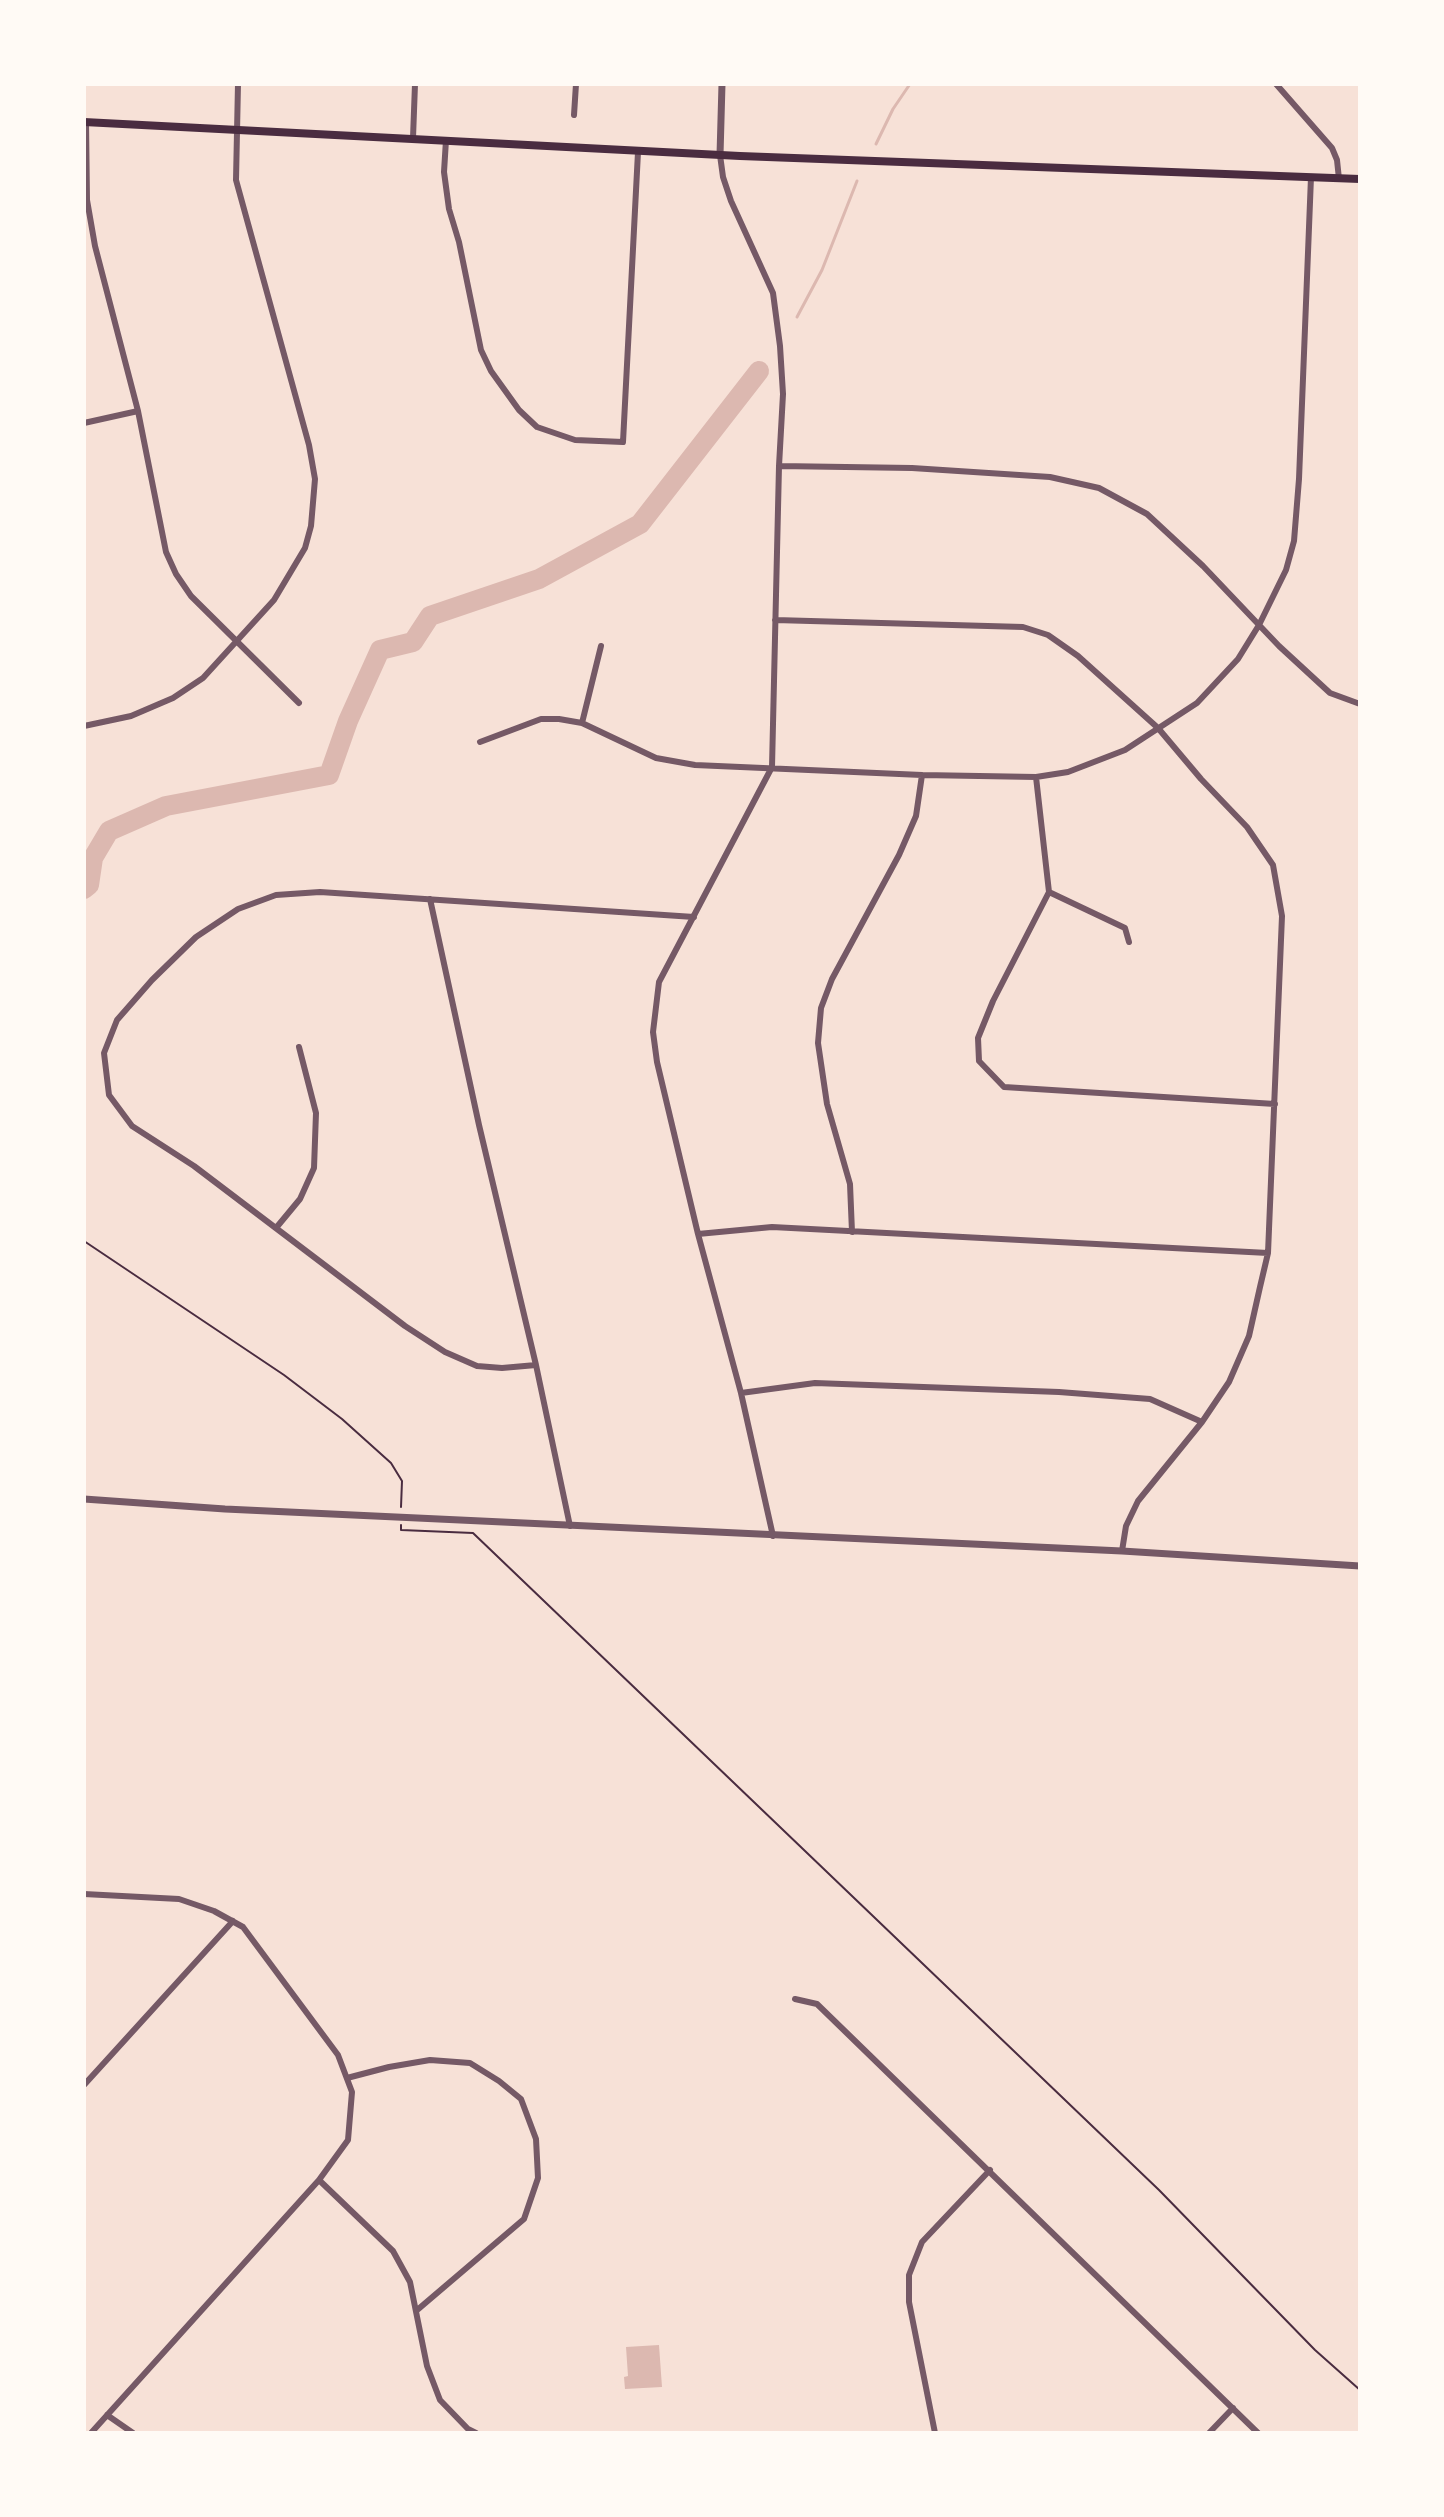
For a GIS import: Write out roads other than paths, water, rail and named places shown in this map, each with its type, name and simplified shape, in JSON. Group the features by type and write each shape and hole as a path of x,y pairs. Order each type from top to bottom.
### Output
{"main road":[{"path":"85,122 638,152 1360,179"}],"street":[{"path":"84,726 131,716 173,698 203,678 274,600 305,548 311,526 315,479 302,416 236,180 238,84"},
{"path":"413,138 415,84"},
{"path":"574,115 576,84"},
{"path":"722,84 720,155 723,177 773,293 783,394 772,767 659,982 653,1032 657,1062 698,1234 741,1393 773,1536"},
{"path":"1276,84 1332,148 1339,179"},
{"path":"85,122 87,200 95,246 138,411 166,552 191,596 299,703"},
{"path":"446,140 444,172 449,209 459,242 478,339 491,371 519,410 537,427 575,440 623,442 638,152"},
{"path":"480,742 541,719 559,719 582,723 656,758 695,765 1036,777 1068,772 1125,750 1197,703 1238,659 1259,625 1286,570 1294,541 1311,177"},
{"path":"84,423 138,411"},
{"path":"779,466 912,468 1050,477 1099,488 1147,514 1330,693 1360,704"},
{"path":"775,620 1023,627 1048,635 1078,656 1158,728 1247,827 1273,865 1282,916 1268,1253 1249,1336 1229,1382 1202,1422 1138,1501 1126,1526 1122,1551"},
{"path":"582,723 601,646"},
{"path":"852,1232 850,1184 827,1104 818,1043 821,1008 832,979 899,855 916,816 922,775"},
{"path":"1036,777 1049,892 993,1001 978,1038 979,1061 1004,1087 1275,1104"},
{"path":"536,1365 502,1368 477,1366 445,1352 405,1326 194,1166 132,1126 109,1095 104,1053 117,1020 196,937 238,909 276,895 320,892 694,917"},
{"path":"1049,892 1125,928 1129,942"},
{"path":"430,899 570,1526"},
{"path":"276,1228 300,1199 314,1168 316,1113 299,1047"},
{"path":"698,1234 772,1227 1268,1253"},
{"path":"741,1393 815,1383 1059,1392 1150,1399 1202,1422"},
{"path":"84,1499 225,1509 1122,1551 1360,1566"},
{"path":"84,1894 179,1899 214,1911 243,1927 338,2055 352,2092 348,2140 319,2180 91,2433"},
{"path":"84,2085 233,1921"},
{"path":"795,1999 817,2004 1258,2433"},
{"path":"347,2078 430,2060 470,2063 521,2099 536,2139 538,2178 524,2219 416,2311"},
{"path":"935,2433 909,2302 909,2275 922,2242 990,2170"},
{"path":"319,2180 393,2251 410,2282 427,2366 440,2400 468,2429 476,2433"},
{"path":"1209,2433 1233,2408"},
{"path":"107,2415 133,2433"}],"waterway":[{"path":"876,144 893,109 910,84"},
{"path":"797,317 822,270 857,181"},
{"path":"84,889 89,885 93,858 109,831 166,806 329,775 348,721 380,650 413,642 430,616 539,579 640,524 759,371"}]}
